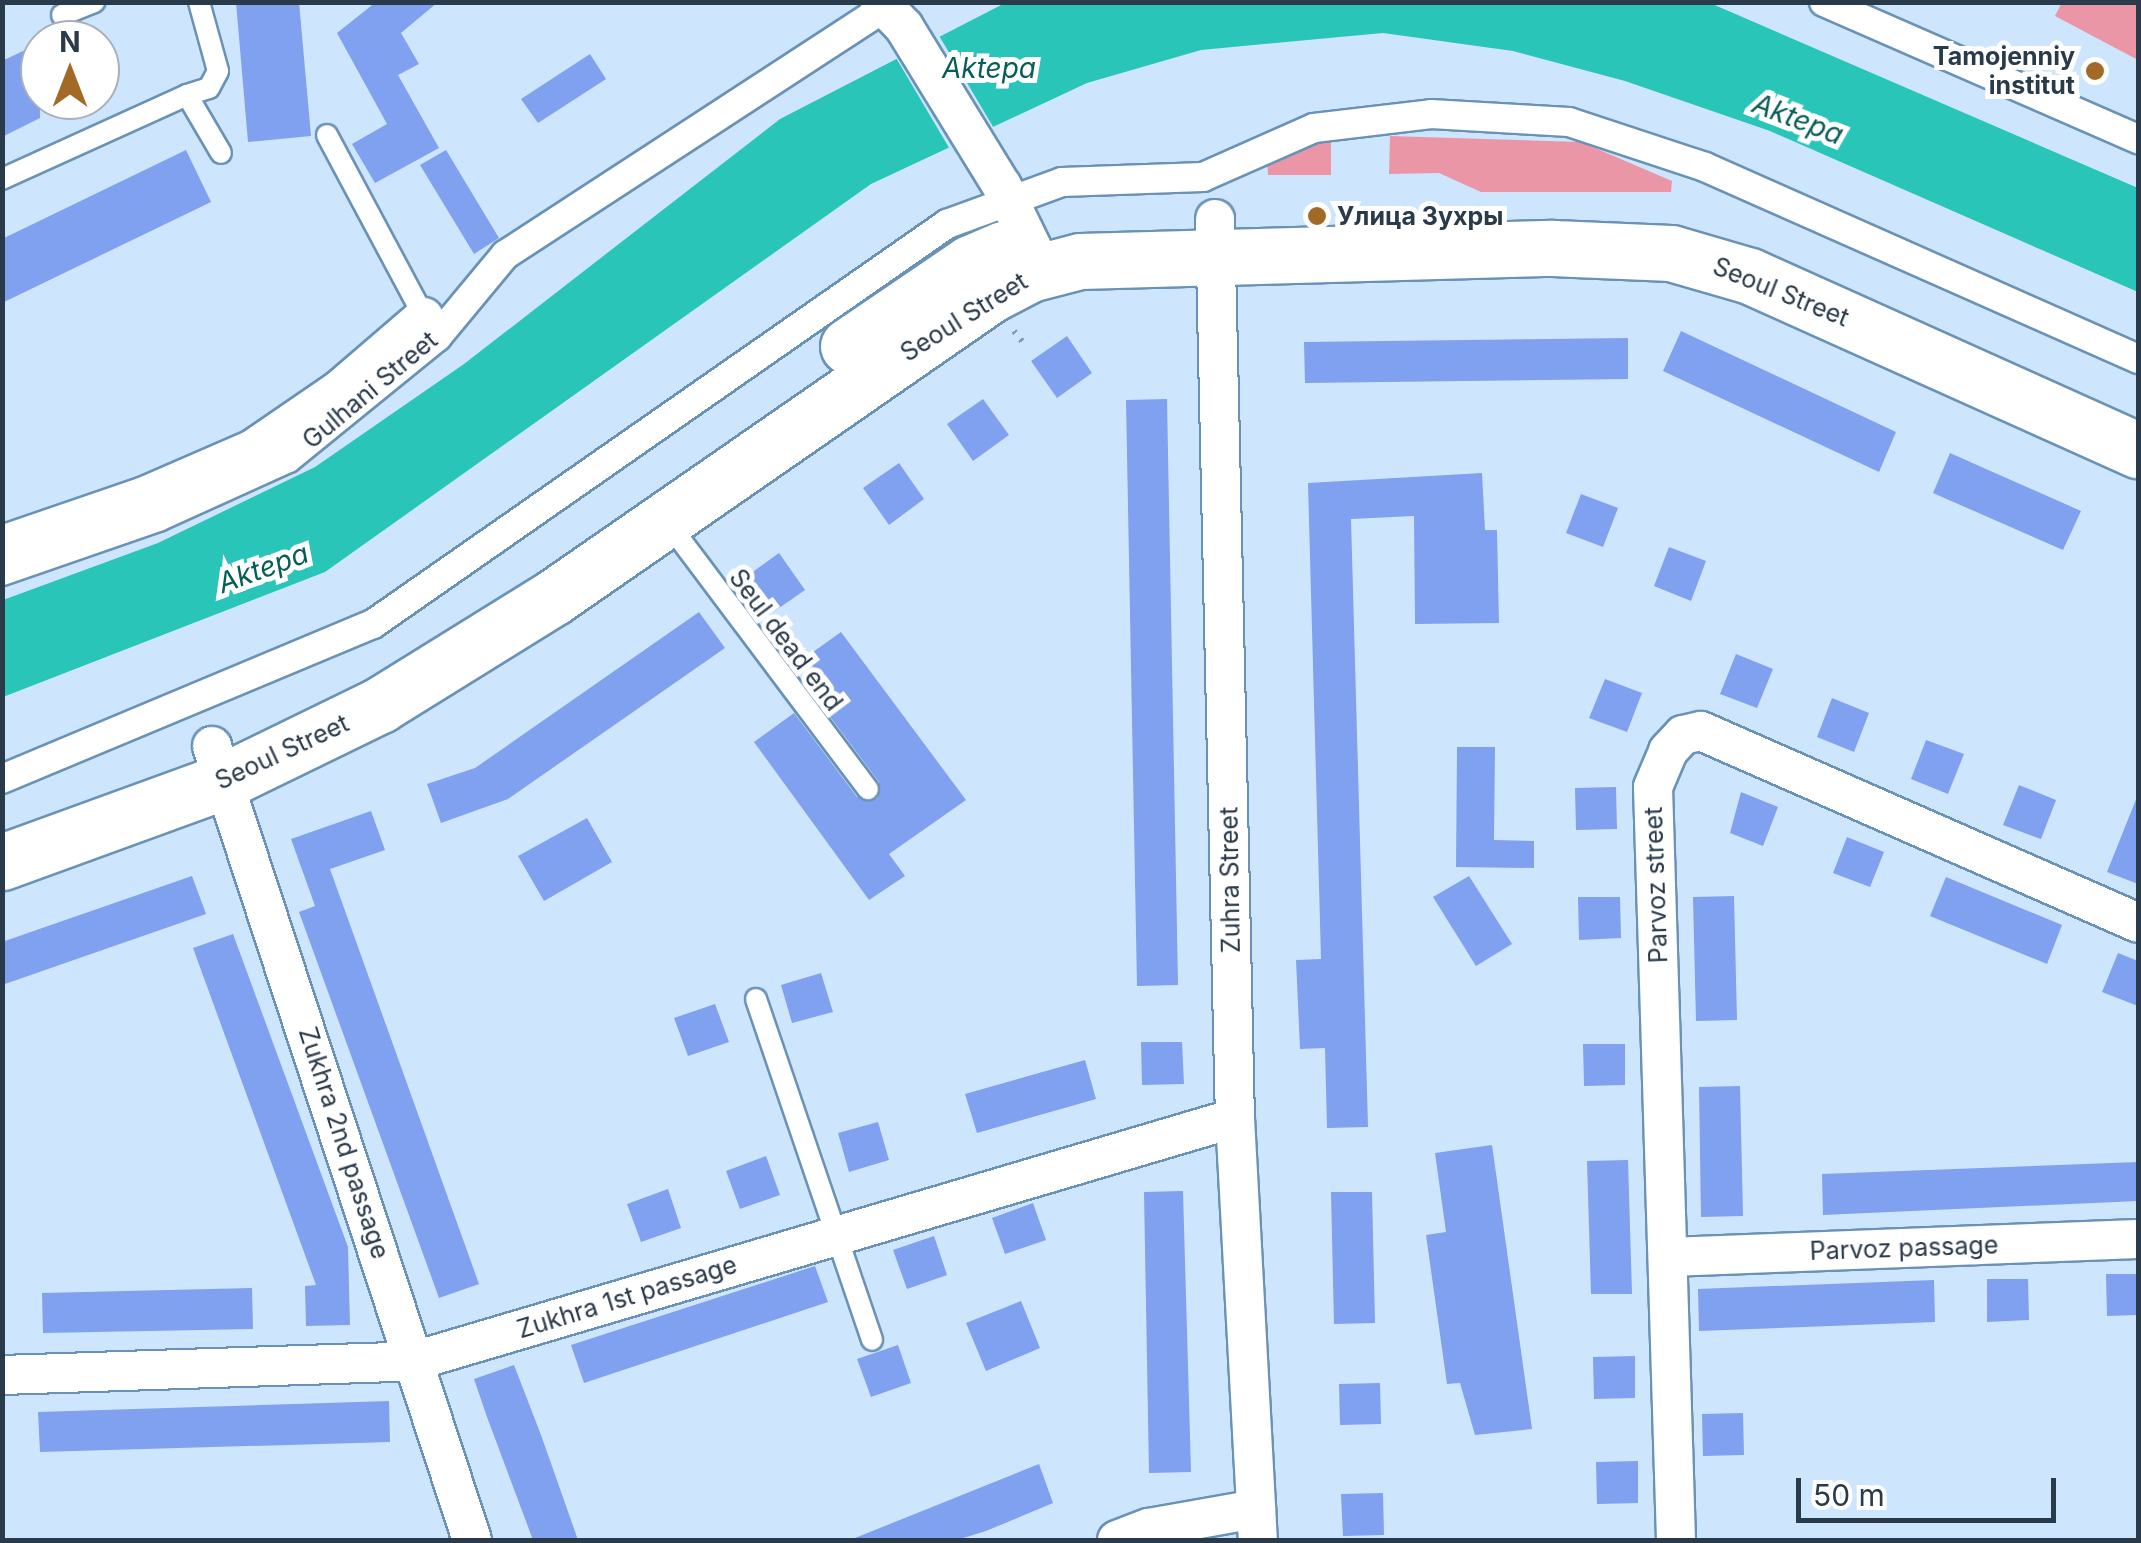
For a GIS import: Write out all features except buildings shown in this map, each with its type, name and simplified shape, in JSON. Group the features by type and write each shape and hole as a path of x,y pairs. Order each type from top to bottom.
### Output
{"main road":[{"name":"Seoul Street","path":"1021,224 1103,258 1216,236 1592,214 1695,223 1773,249 2138,412"},
{"name":"Seoul Street","path":"2,862 218,764 432,674 666,519 990,295 1021,224"},
{"name":"Seoul Street","path":"2,826 218,764 415,645 1021,224"},
{"name":"Seoul Street","path":"1216,236 1587,248 1688,256 1766,283 2138,450"}],"street":[{"path":"1824,2 2138,139"},
{"path":"890,10 1021,224"},
{"name":"Gulhani Street","path":"2,571 158,517 288,458 436,337 506,255 890,10"},
{"path":"2,780 373,624 947,224 1021,224 1062,182 1203,176 1314,128 1431,114 1569,122 1705,167 2138,359"},
{"name":"Zuhra Street","path":"1216,236 1235,1118 1257,1525"},
{"name":"Gulhani Street","path":"2,546 145,496 253,449 340,390 424,318"},
{"name":"Parvoz street","path":"1676,1540 1653,787 1682,734 1701,730 2138,923"},
{"name":"Zukhra 2nd passage","path":"218,764 472,1540"},
{"name":"Zukhra 1st passage","path":"2,1374 414,1361 1235,1118"},
{"name":"Parvoz passage","path":"1670,1258 2138,1239"},
{"path":"1117,1540 1149,1528 1257,1525"}],"lane":[{"path":"62,15 94,2"},
{"path":"2,180 209,88 218,71 199,2"},
{"path":"187,95 220,153"},
{"path":"327,135 424,318"},
{"name":"Seul dead end","path":"666,519 868,790"},
{"path":"756,999 872,1340"}],"shaded area":[{"path":"2062,2 2138,3 2138,60 2055,16"},
{"path":"1390,136 1581,142 1672,181 1671,192 1481,192 1439,173 1389,174"},
{"path":"1331,139 1331,175 1268,175 1267,160"}],"water":[{"name":"Aktepa","path":"1005,3 1710,3 2138,188 2138,292 1770,131 1625,81 1513,51 1383,33 1201,50 1087,83 871,184 325,572 3,697 3,600 158,543 315,467 464,364 780,119"}],"pier":[{"path":"935,29 995,130 951,151 892,51"}],"place":[{"name":"Tamojenniy institut","path":"2095,71"},
{"name":"Улица Зухры","path":"1317,216"}]}
